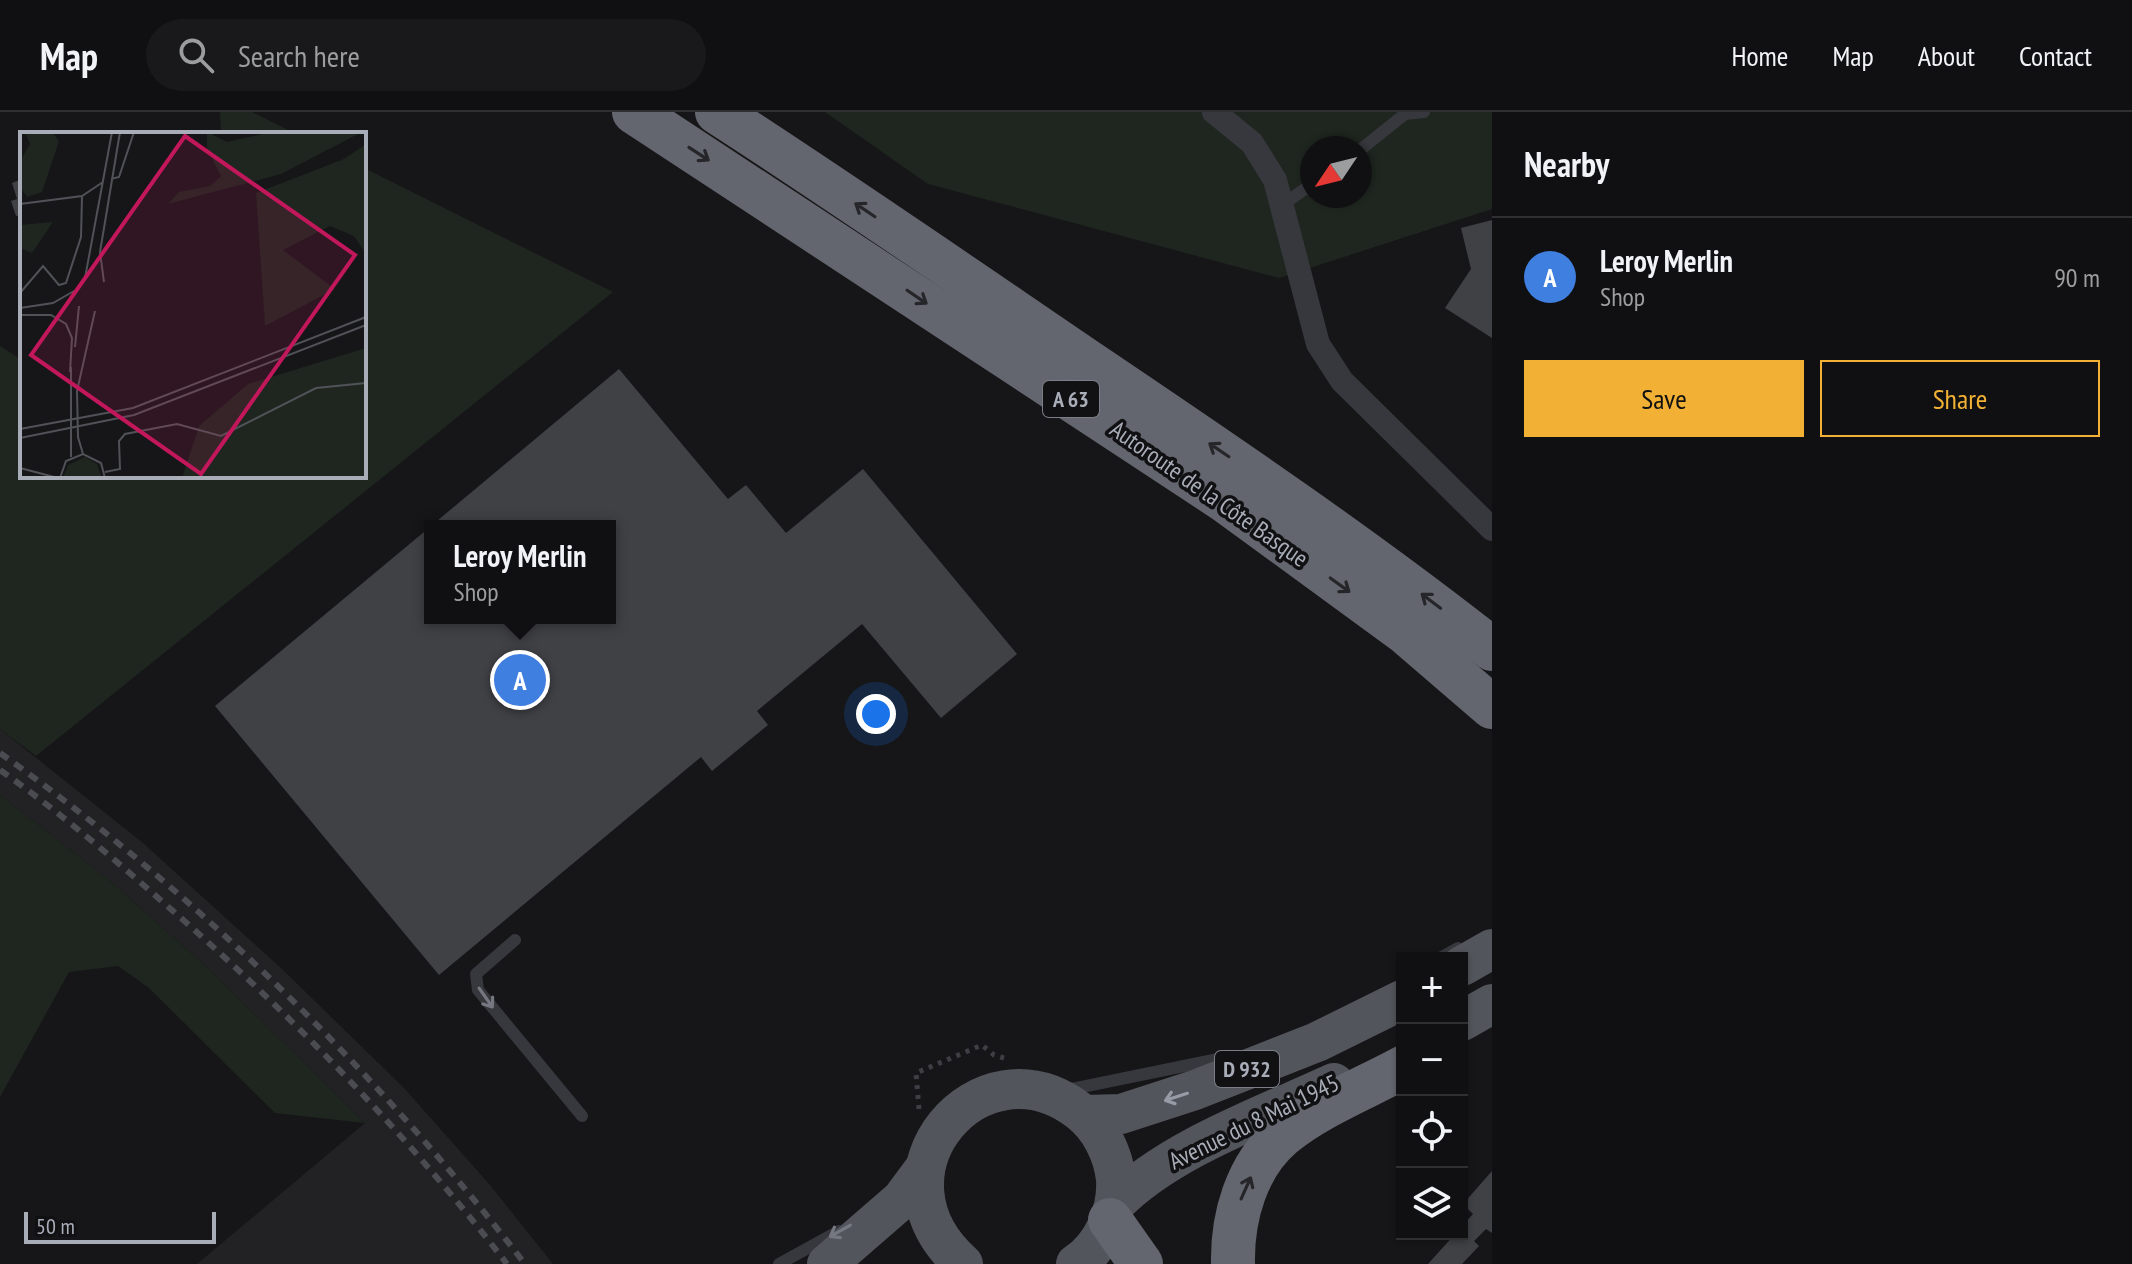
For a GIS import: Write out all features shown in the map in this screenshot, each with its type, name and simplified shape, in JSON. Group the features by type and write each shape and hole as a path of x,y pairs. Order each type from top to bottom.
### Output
{"highway":[{"name":"Autoroute de la Côte Basque","path":"634,112 1224,500 1406,633 1492,707"},
{"name":"Autoroute de la Côte Basque","path":"717,112 1247,469 1435,604 1492,649"},
{"path":"1233,1264 1232,1237 1238,1207 1255,1170 1281,1136 1319,1111 1396,1071"},
{"path":"1112,1212 1141,1264"}],"main road":[{"name":"Avenue du 8 Mai 1945","path":"1085,1115 1121,1114 1195,1090 1317,1042 1396,1003"},
{"path":"1468,1018 1492,1004"},
{"name":"Avenue du 8 Mai 1945","path":"1076,1264 1099,1242 1112,1212 1134,1185 1183,1154 1396,1054"},
{"path":"963,1264 935,1232 923,1189 925,1168 933,1143 951,1117 977,1099 1007,1090 1028,1089 1068,1102 1085,1115 1101,1134 1111,1156 1116,1180 1112,1212"},
{"path":"827,1264 902,1199 925,1168"}],"street":[{"path":"1214,112 1252,143 1275,180 1318,344 1342,381 1492,529"}],"lane":[{"path":"1372,140 1405,114 1424,112"},
{"path":"1282,205 1300,192"},
{"path":"515,940 476,974 478,990 582,1116"},
{"path":"1049,1094 1215,1061 1241,1052"},
{"path":"779,1264 868,1215 925,1168"}],"path":[{"path":"922,1070 977,1046"}],"shaded area":[{"path":"220,112 252,112 292,132 221,132"},
{"path":"825,112 1492,112 1492,209 1279,278 928,184"},
{"path":"366,169 613,292 36,756 0,729 0,346 20,359 20,478 366,478"},
{"path":"0,729 143,843 282,969 404,1088 490,1185 553,1264 197,1264 365,1123 212,972 108,879 0,795"},
{"path":"0,795 108,879 212,972 365,1123 275,1113 149,988 118,966 69,972 0,1097"}],"building":[{"path":"20,180 20,215 16,216 11,201 17,199 12,183"},
{"path":"1492,220 1492,338 1445,308 1471,269 1461,228"},
{"path":"619,369 728,499 746,485 786,533 863,469 1017,654 941,718 862,624 757,711 768,725 712,771 701,757 439,975 215,706 424,532 424,624 616,624 616,520 438,520"},
{"path":"1492,1171 1492,1233 1486,1229 1474,1241 1479,1246 1462,1264 1428,1264 1450,1240 1468,1240 1468,1219 1473,1214 1468,1209 1468,1198"}],"railway":[{"path":"0,753 144,865 281,989 409,1123 525,1264"},
{"path":"0,770 105,852 257,988 387,1121 507,1264"}],"place":[{"name":"Leroy Merlin","path":"520,680"}]}
